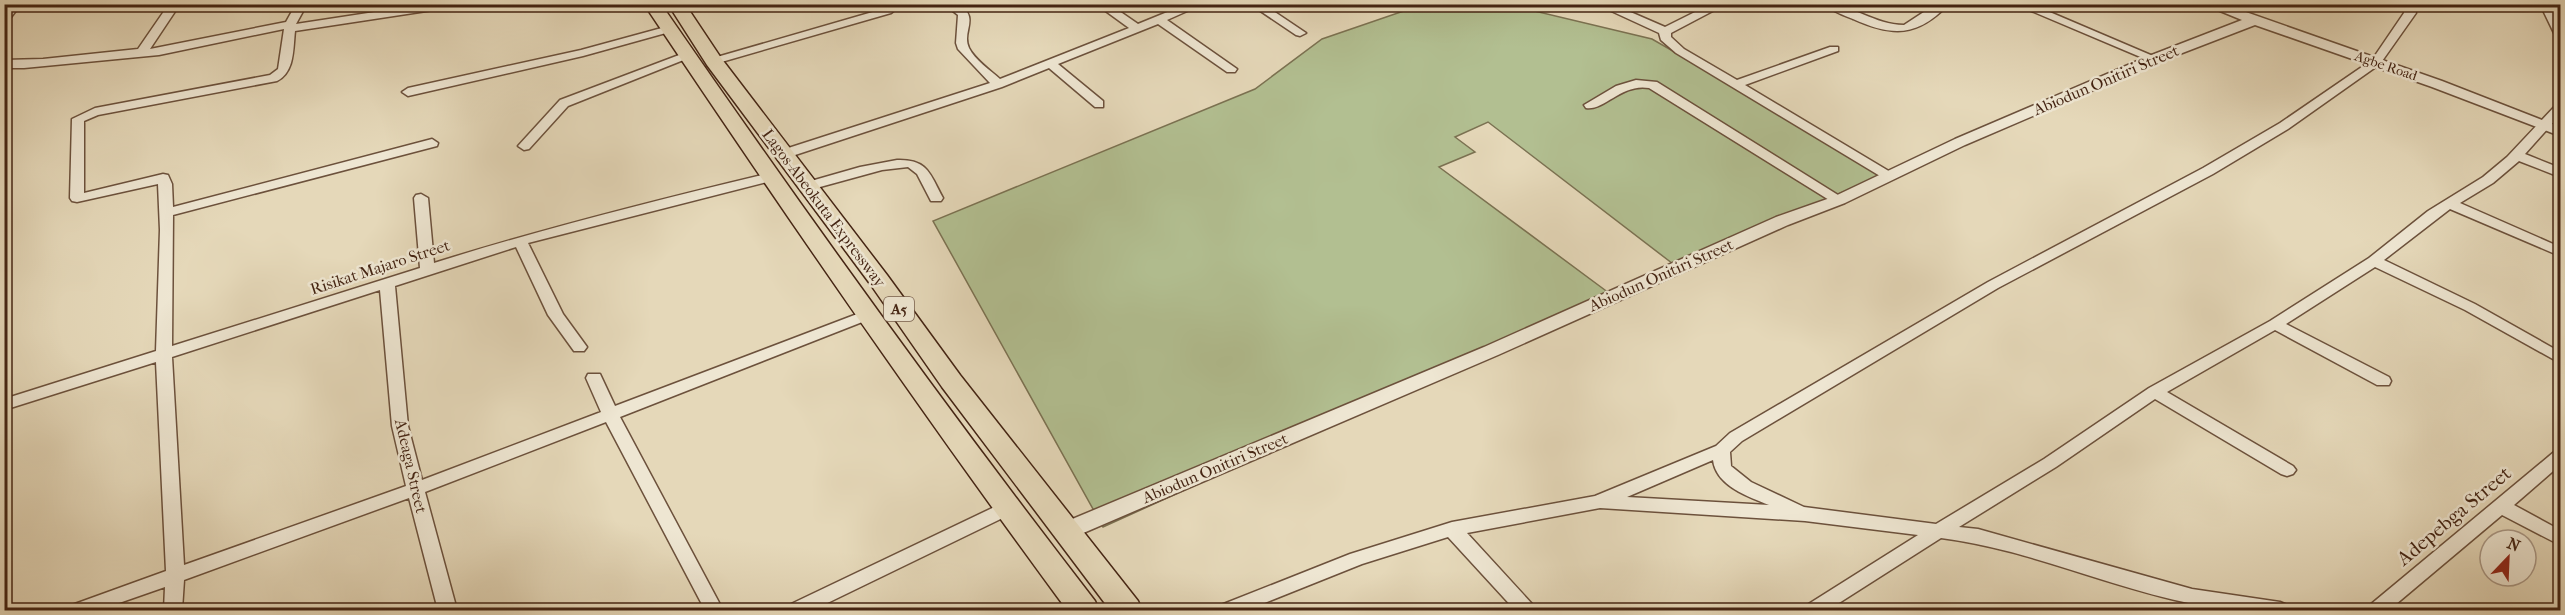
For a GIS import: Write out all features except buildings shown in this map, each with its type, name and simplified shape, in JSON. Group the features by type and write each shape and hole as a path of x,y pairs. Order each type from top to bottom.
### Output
{"highway":[{"name":"Lagos-Abeokuta Expressway","path":"652,4 770,177 1007,508 1084,610"},
{"name":"Lagos-Abeokuta Expressway","path":"676,4 714,61 809,186 951,381 1127,610"}],"street":[{"path":"4,19 16,4"},
{"path":"143,50 175,4"},
{"path":"173,610 175,575 164,356 165,213 163,178 141,185 76,198 78,119 95,112 273,78 281,74 284,69 289,26 302,4"},
{"path":"4,64 55,62 143,50 159,52 289,26 453,4"},
{"path":"714,61 887,11 890,9 889,4"},
{"path":"949,4 957,8 965,18 966,28 961,38 964,50 998,84"},
{"path":"1101,4 1138,29"},
{"path":"784,154 998,84 1198,4"},
{"path":"1255,4 1300,33"},
{"path":"1601,4 1665,31 1721,4"},
{"path":"1829,4 1878,24 1902,29 1912,26 1944,4"},
{"path":"2020,4 2154,59"},
{"name":"Agbe Road","path":"2209,4 2376,62 2560,132"},
{"path":"1228,610 1356,559 1452,528 1598,502 1722,450 1736,437 1993,285 2208,171 2346,85 2376,62 2410,13 2410,4"},
{"path":"2545,4 2560,33"},
{"path":"1160,20 1231,69"},
{"name":"Abiodun Onitiri Street","path":"1066,531 1491,351 1782,221 1839,200 1960,142 2154,59 2254,20"},
{"path":"408,92 605,47 669,29"},
{"path":"1665,31 1665,38 1669,44 1890,176"},
{"path":"1736,84 1834,49"},
{"path":"525,146 564,103 687,55"},
{"path":"1052,64 1099,104"},
{"path":"1590,105 1629,84 1641,82 1653,86 1839,200"},
{"path":"1814,610 2050,463 2155,392 2275,324 2374,261 2450,204 2488,180 2516,155 2560,108"},
{"path":"165,213 432,142"},
{"path":"2516,155 2560,173"},
{"path":"809,186 893,164 911,162 919,167 936,198"},
{"name":"Risikat Majaro Street","path":"4,405 520,241 770,177"},
{"path":"421,198 428,271"},
{"path":"2450,204 2560,252"},
{"path":"520,241 556,315 579,347"},
{"path":"2374,261 2470,307 2560,357"},
{"name":"Adeaga Street","path":"387,283 400,426 440,587 448,610"},
{"path":"79,610 416,489 870,314"},
{"path":"2275,324 2383,381"},
{"path":"594,378 610,414 714,610"},
{"path":"2155,392 2287,470"},
{"path":"1722,450 1723,468 1728,475 1805,514"},
{"name":"Adepebga Street","path":"2377,610 2560,456"},
{"path":"1598,502 1805,514 1978,536 2192,596 2280,610"},
{"path":"2500,506 2560,538"},
{"path":"796,610 1007,508"},
{"path":"1452,528 1526,610"}],"green space":[{"path":"1424,4 1509,5 1652,39 1885,173 1677,267 1488,122 1455,137 1475,152 1439,167 1613,296 1103,527 933,221 1255,89 1322,39"}]}
